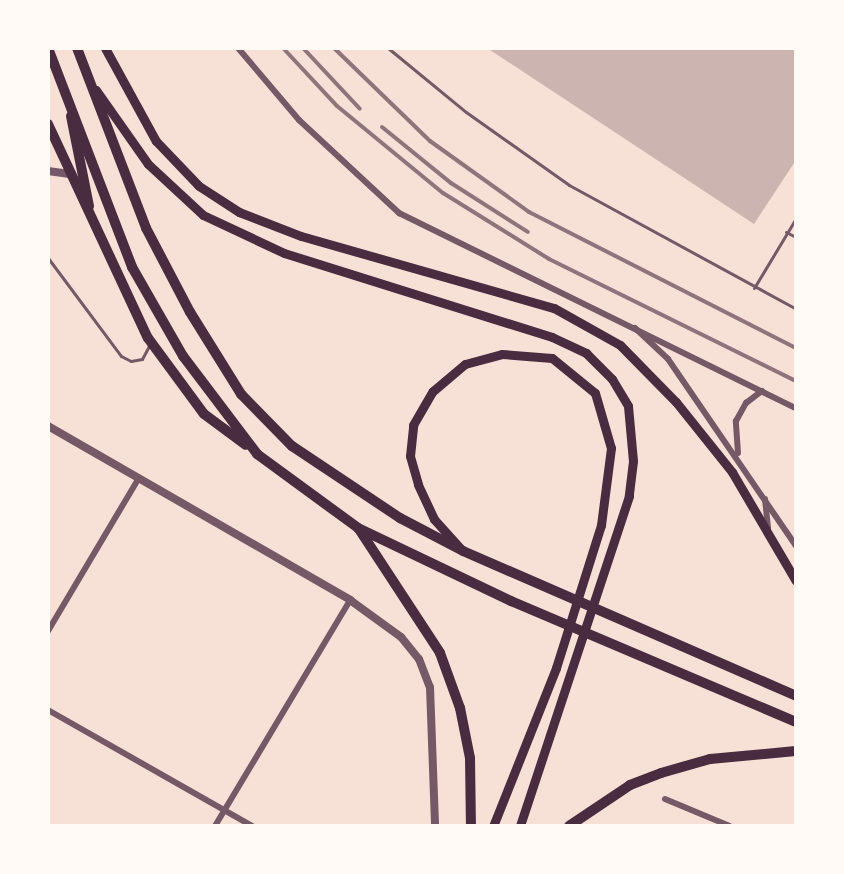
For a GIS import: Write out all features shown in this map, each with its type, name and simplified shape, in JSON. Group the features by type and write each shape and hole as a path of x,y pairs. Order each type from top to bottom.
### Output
{"highway":[{"path":"48,48 132,267 183,356 257,454"},
{"path":"77,48 146,228 241,394 292,446 400,518 463,551 796,696"},
{"path":"67,91 96,235"},
{"path":"48,124 96,235 148,338 204,414 358,528 511,601 796,722"},
{"path":"358,528 440,653 470,758 471,826"},
{"path":"569,826 630,785 661,773 710,759 796,751"}],"main road":[{"path":"105,48 156,141 199,186 239,212 301,236 554,308 620,345 676,402 732,472 796,581"},
{"path":"89,81 127,137 170,188 229,230 284,253 586,353 612,379 628,406 633,461 629,496 520,826"},
{"path":"463,551 434,519 418,484 410,456 413,425 433,391 465,364 502,354 552,358 595,393 611,448 601,525 556,668 493,826"}],"street":[{"path":"238,48 299,120 399,213 629,322 796,408"},
{"path":"48,171 70,174"},
{"path":"629,322 668,359 741,460 796,546"},
{"path":"741,460 734,441 736,421 746,403 762,391"},
{"path":"48,426 350,600 401,637 419,659 430,687 435,826"},
{"path":"48,631 139,478"},
{"path":"764,496 769,535"},
{"path":"215,826 350,600"},
{"path":"48,710 252,826"},
{"path":"665,799 730,826"}],"lane":[{"path":"388,48 466,112 569,185 796,309"},
{"path":"754,288 796,218"},
{"path":"786,232 796,237"},
{"path":"48,258 121,356 131,361 142,359 149,351 148,338"}],"building":[{"path":"487,48 796,48 796,160 754,224"}],"railway":[{"path":"283,48 337,106 443,193 549,259 796,381"},
{"path":"303,48 360,109"},
{"path":"334,48 430,141 529,212 796,348"},
{"path":"382,127 451,183 528,232"}]}
